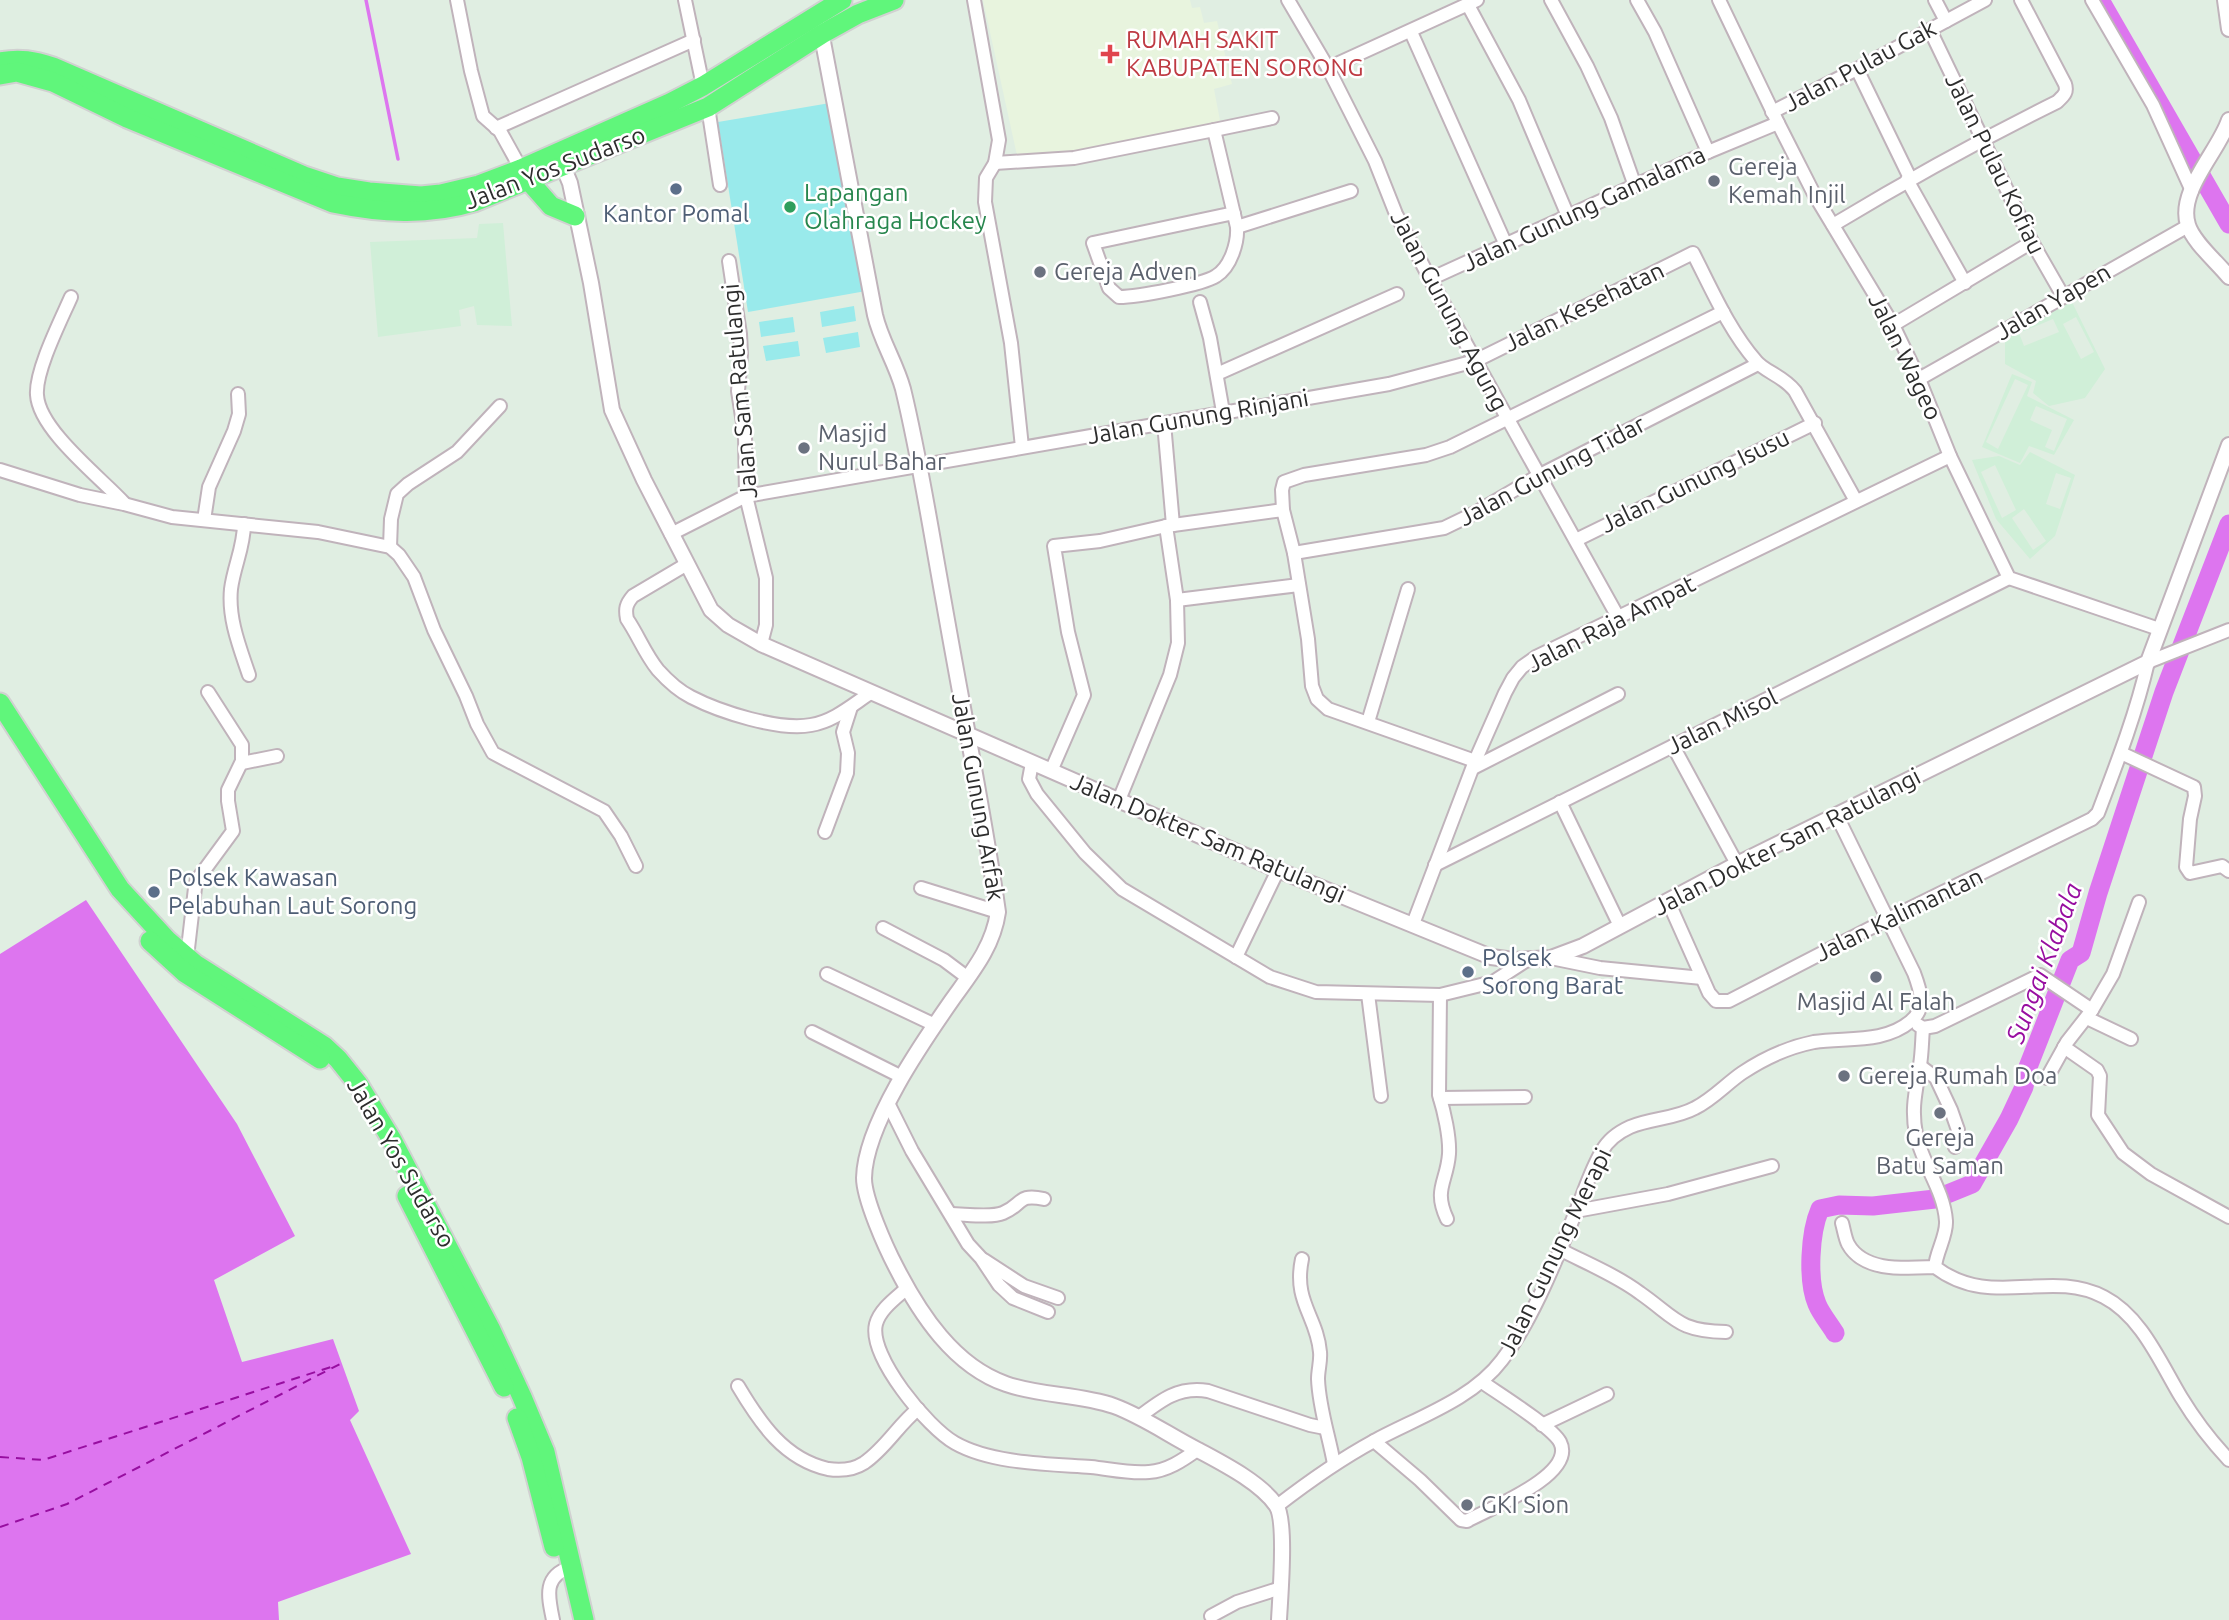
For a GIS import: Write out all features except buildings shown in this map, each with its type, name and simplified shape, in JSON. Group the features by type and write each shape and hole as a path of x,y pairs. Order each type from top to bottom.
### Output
{"highway":[{"name":"Jalan Yos Sudarso","path":"0,62 15,59 53,67 170,128 312,196 363,209 408,212 450,209 525,175 708,107 819,24 842,0"},
{"name":"Jalan Yos Sudarso","path":"561,161 819,24 858,14 894,0"},
{"name":"Jalan Yos Sudarso","path":"0,75 17,72 53,82 170,128"},
{"path":"525,175 551,206 575,216"},
{"name":"Jalan Yos Sudarso","path":"0,703 120,889 167,940 187,957 295,1026 358,1084 392,1140 485,1318 545,1451 566,1569 571,1620"},
{"name":"Jalan Yos Sudarso","path":"0,720 109,891 153,944 185,973 232,1005 315,1055 334,1063"},
{"name":"Jalan Yos Sudarso","path":"566,1569 584,1620"}],"street":[{"path":"457,0 483,116 511,148 525,175"},
{"path":"685,0 704,86"},
{"path":"974,0 999,141 995,163 986,178 985,202 1011,343 1022,447"},
{"name":"Jalan Gunung Agung","path":"1289,0 1328,68 1375,161 1396,214 1430,279 1618,617"},
{"path":"1551,0 1587,66 1606,108 1635,186"},
{"path":"1637,0 1655,32 1708,152"},
{"name":"Jalan Wageo","path":"1719,0 1775,118 1833,225 1893,325 1919,379 1950,456 2009,578"},
{"path":"1936,0 1946,21"},
{"name":"Jalan Pulau Gak","path":"1775,118 1857,69 1985,0"},
{"path":"1833,225 1909,179 2057,102 2066,93 2065,84 2021,0"},
{"path":"2092,0 2153,105 2195,185"},
{"path":"2225,0 2229,29"},
{"path":"1328,68 1473,2 1519,100 1568,216"},
{"name":"Jalan Gunung Arfak","path":"819,24 874,314 902,388 918,464 982,808 998,912 990,945 935,1025 888,1103 874,1138 864,1178 866,1190 888,1252 907,1288 956,1354 1006,1384 1112,1405 1139,1417 1219,1460 1277,1506"},
{"name":"Jalan Pulau Kofiau","path":"1930,30 2032,242 2063,296"},
{"path":"1411,32 1506,245"},
{"path":"496,128 694,40"},
{"path":"1857,69 1909,179 1965,283"},
{"path":"708,107 720,186"},
{"path":"995,163 1074,159 1272,118"},
{"name":"Jalan Gunung Gamalama","path":"1430,279 1708,152 1775,118"},
{"path":"2229,120 2195,185 2187,213 2188,226 2193,235 2229,277"},
{"path":"1210,131 1234,213 1237,227 1237,238 1231,256 1216,276 1195,283 1124,297 1112,292 1093,243 1234,213"},
{"name":"Jalan Dokter Sam Ratulangi","path":"561,161 570,184 593,294 612,410 687,564 712,610 728,625 761,644 1032,763 1278,870 1490,957 1527,960 1551,958 1583,946 1737,864 2148,662"},
{"path":"1237,227 1351,191"},
{"name":"Jalan Yapen","path":"1919,379 2188,226"},
{"path":"1893,325 2032,242"},
{"name":"Jalan Kesehatan","path":"1475,361 1693,253 1723,312"},
{"name":"Jalan Sam Ratulangi","path":"729,261 740,334 738,391 745,436 746,496 766,578 766,625 761,644"},
{"path":"1217,374 1397,294"},
{"path":"71,297 44,362 36,395 54,432 124,503"},
{"path":"1200,302 1210,338 1223,412"},
{"path":"1618,694 1474,764 1328,709 1317,699 1312,686 1308,639 1294,552 1283,510 1284,482 1292,478 1426,455 1450,447 1723,312 1758,364 1786,380 1815,423 1856,501"},
{"name":"Jalan Gunung Rinjani","path":"671,534 746,496 1389,384 1475,361"},
{"name":"Jalan Gunung Tidar","path":"1294,552 1444,528 1538,476 1758,364"},
{"path":"204,520 209,487 239,414 238,394"},
{"path":"390,547 391,519 397,494 457,452 500,406"},
{"path":"1119,800 1152,724 1178,643 1164,423"},
{"name":"Jalan Gunung Isusu","path":"1576,540 1815,423"},
{"path":"2148,662 2229,445"},
{"name":"Jalan Raja Ampat","path":"1413,924 1474,764 1505,693 1522,667 1536,657 1950,456"},
{"path":"0,470 80,495 124,503 172,517 318,532 390,547 414,577 434,630 493,753 604,811 621,836 636,866"},
{"path":"1051,771 1084,695 1068,632 1054,546 1100,541 1170,526 1283,510"},
{"path":"244,524 244,541 232,587 231,603 233,621 249,675"},
{"path":"687,564 633,596 627,603 626,610 627,619 658,670 689,696 707,704 784,725 810,726 829,720 872,692"},
{"path":"2009,578 2159,629"},
{"name":"Jalan Misol","path":"1435,865 2009,578"},
{"path":"1177,600 1299,584"},
{"path":"1368,722 1408,589"},
{"path":"2148,662 2229,630"},
{"name":"Jalan Kalimantan","path":"1702,978 1712,998 1716,1001 1729,1001 2092,819 2098,813 2126,756 2148,662"},
{"path":"187,957 197,880 233,831 228,790 242,763 242,745 208,692"},
{"path":"825,832 847,773 848,753 843,732 851,707"},
{"path":"1673,746 1737,864"},
{"path":"242,763 277,756"},
{"path":"2126,756 2194,787 2195,796 2187,842 2188,870 2193,873 2222,866 2229,871"},
{"path":"1032,763 1029,779 1034,789 1062,826 1103,872 1122,889 1270,977 1316,992 1440,995 1493,982 1527,960"},
{"path":"1560,802 1620,926"},
{"path":"1837,816 1914,973 1921,993 1918,1024 1920,1066 1914,1093 1916,1135 1936,1185 1946,1223 1935,1268"},
{"path":"1237,957 1278,870"},
{"path":"921,888 998,912"},
{"path":"1551,958 1600,968 1702,978 1668,901"},
{"path":"2047,1078 2064,1047 2089,1014 2113,974 2138,902"},
{"path":"883,928 944,960 968,978"},
{"path":"827,974 935,1025"},
{"name":"Jalan Gunung Merapi","path":"1277,1506 1334,1464 1482,1382 1502,1362 1559,1248 1602,1150 1619,1133 1632,1126 1698,1107 1741,1073 1791,1048 1814,1042 1878,1036 1918,1024 1935,1026 2034,976 2040,975 2070,994 2089,1014"},
{"path":"1368,995 1381,1096"},
{"path":"1440,995 1440,1098 1444,1109 1449,1152 1440,1200 1447,1219"},
{"path":"2089,1014 2132,1039"},
{"path":"812,1032 902,1077"},
{"path":"2064,1047 2097,1070 2100,1076 2098,1115 2123,1153 2151,1174 2229,1217"},
{"path":"1920,1066 1936,1079 1951,1110 1958,1130 1955,1147"},
{"path":"1440,1098 1525,1097"},
{"path":"888,1103 912,1151 968,1244 999,1285 1013,1298 1048,1312"},
{"path":"1576,1211 1668,1194 1772,1166"},
{"path":"951,1214 1001,1214 1020,1199 1044,1199"},
{"path":"1842,1223 1848,1243 1854,1252 1880,1266 1935,1268 1955,1281 1995,1290 2041,1286 2085,1289 2104,1297 2121,1308 2134,1322 2197,1423 2229,1460"},
{"path":"1559,1248 1640,1292 1669,1317 1690,1328 1726,1332"},
{"path":"981,1258 1024,1286 1058,1298"},
{"path":"1302,1259 1298,1276 1300,1289 1320,1350 1318,1380 1325,1428 1334,1464"},
{"path":"907,1288 879,1315 875,1332 878,1347 885,1364 918,1409 956,1444 986,1455 1039,1463 1149,1472 1182,1461 1197,1450"},
{"path":"1374,1441 1461,1520 1467,1521 1534,1486 1558,1465 1562,1444 1542,1425 1482,1382"},
{"path":"738,1386 754,1413 783,1447 818,1466 836,1470 853,1469 877,1454 905,1420 918,1409"},
{"path":"1139,1417 1170,1395 1194,1388 1325,1428"},
{"path":"1542,1425 1607,1394"},
{"path":"1277,1506 1281,1543 1279,1620"},
{"path":"553,1620 549,1595 551,1581 566,1569"},
{"path":"1211,1616 1237,1602 1281,1588"}],"shaded area":[{"name":"RUMAH SAKIT KABUPATEN SORONG","path":"983,0 1190,0 1192,8 1200,7 1204,23 1217,21 1232,84 1214,89 1221,126 1105,148 1018,160"},
{"name":"Lapangan Olahraga Hockey","path":"830,103 866,291 748,312 718,122"},
{"path":"503,223 512,326 477,325 474,306 459,310 461,326 378,337 370,242 477,238 479,224"},
{"path":"2071,300 2105,369 2085,398 2049,406 2033,393 2036,381 2005,364 2005,335","holes":["2076,317 2094,352 2081,359 2063,324","2053,319 2059,332 2024,346 2019,333"]},
{"path":"854,306 856,321 822,327 820,312"},
{"path":"793,317 795,332 761,337 759,322"},
{"path":"858,332 860,347 826,353 823,338"},
{"path":"798,341 800,356 766,361 763,346"},
{"path":"2012,374 2032,382 2027,396 2074,420 2054,455 2029,446 2020,463 1982,447","holes":["2015,379 2028,385 1998,449 1986,442","2036,406 2067,419 2054,451 2045,447 2052,430 2030,420"]},
{"path":"2030,452 2075,475 2055,536 2030,559 1996,519 1972,460 1999,456 2020,465","holes":["1995,465 2016,510 2002,518 1981,472","2056,473 2071,478 2060,509 2046,504","2024,509 2046,541 2033,550 2012,518"]},
{"path":"86,900 237,1124 295,1236 214,1280 242,1362 333,1339 359,1411 350,1420 411,1554 278,1602 279,1620 0,1620 0,954"}],"waterway":[{"path":"366,0 398,159"},
{"name":"Sungai Klabala","path":"2100,0 2229,224"},
{"name":"Sungai Klabala","path":"1835,1333 1819,1308 1812,1282 1812,1243 1820,1209 1839,1205 1873,1206 1935,1199 1972,1184 2024,1087 2028,1067 2070,960 2081,953 2164,692 2229,524"}],"ferry route":[{"path":"0,1527 67,1504 342,1363"},
{"path":"0,1457 43,1460 334,1366"}],"place":[{"name":"RUMAH SAKIT KABUPATEN SORONG","path":"1110,54"},
{"name":"Gereja Kemah Injil","path":"1714,181"},
{"name":"Kantor Pomal","path":"676,189"},
{"name":"Lapangan Olahraga Hockey","path":"790,207"},
{"name":"Gereja Adven","path":"1040,272"},
{"name":"Masjid Nurul Bahar","path":"804,448"},
{"name":"Polsek Kawasan Pelabuhan Laut Sorong","path":"154,892"},
{"name":"Polsek Sorong Barat","path":"1468,972"},
{"name":"Masjid Al Falah","path":"1876,977"},
{"name":"Gereja Rumah Doa","path":"1844,1076"},
{"name":"Gereja Batu Saman","path":"1940,1113"},
{"name":"GKI Sion","path":"1467,1505"}]}
